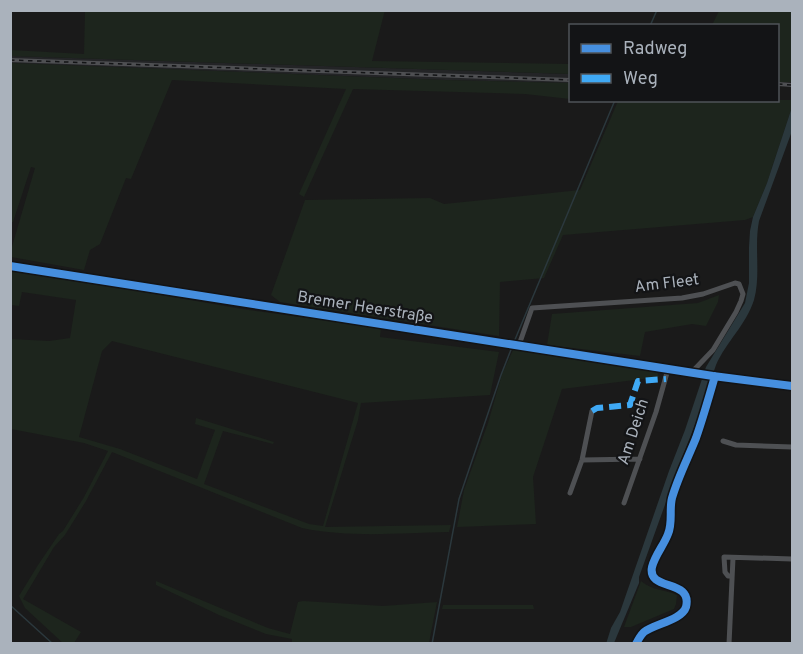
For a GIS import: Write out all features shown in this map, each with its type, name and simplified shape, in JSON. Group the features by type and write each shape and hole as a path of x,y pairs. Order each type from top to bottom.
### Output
{"main road":[{"name":"Bremer Heerstraße","path":"10,266 792,387"}],"street":[{"name":"Am Fleet","path":"515,345 532,308 682,298 704,294 735,283 739,284 743,294 736,312 713,350 692,372"},
{"name":"Am Deich","path":"624,502 656,412 668,369"},
{"path":"570,493 582,460 592,411"},
{"path":"723,441 736,445 792,447"},
{"path":"582,460 640,459"},
{"path":"732,576 728,576 725,572 724,557 792,559"},
{"path":"729,644 733,558"}],"shaded area":[{"path":"385,10 372,61 569,64 569,74 11,56 11,50 84,54 85,12 79,11"},
{"path":"719,11 792,11 792,82 779,82 779,24 712,24"},
{"path":"11,56 569,74 569,83 445,80 11,63"},
{"path":"11,63 569,83 569,99 525,94 353,89 304,197 299,194 346,89 172,80 131,179 126,178 100,244 90,250 84,270 11,257 11,250 35,168 31,167 13,222 11,222"},
{"path":"779,100 792,100 792,107 767,183 753,217 745,220 563,235 544,278 500,282 499,336 280,302 271,295 305,200 430,198 444,204 580,190 618,102 779,102"},
{"path":"792,107 792,131 759,221 754,300 716,365 639,577 639,583 614,643 606,644 611,628 620,612 706,367 745,303 749,283 749,247 753,217 767,183"},
{"path":"11,269 242,309 381,328 380,337 499,352 490,395 361,403 358,420 325,527 451,525 449,532 357,534 302,528 112,452 86,501 65,535 54,547 23,599 81,632 74,643 64,644 25,608 19,596 84,497 108,451 84,443 11,429 10,339 49,341 70,338 76,300 22,292 19,306 11,305","holes":["112,341 358,403 323,526 309,524 204,484 223,431 273,444 274,442 196,418 195,424 215,430 197,479 120,449 79,437 102,351"]},
{"path":"719,295 706,326 692,324 645,332 640,356 547,345 552,314 698,303"},
{"path":"514,348 657,372 659,377 562,389 533,477 536,524 457,527 464,490 488,423 502,374"},
{"path":"156,581 268,628 290,634 298,602 383,606 437,602 429,643 292,643 292,639 266,634 219,615 156,585"},
{"path":"641,581 654,588 677,595 676,604 674,609 631,627 624,627"},
{"path":"443,605 533,605 534,609 442,609"}],"waterway":[{"path":"651,24 657,10"},
{"path":"514,342 614,102"},
{"path":"432,644 459,499 512,347"},
{"path":"10,605 53,644"}],"railway":[{"path":"10,60 569,80"},
{"path":"779,84 792,85"}],"marked path":[{"path":"592,411 597,408 630,405 638,381 666,379"}],"cycle path":[{"path":"10,266 713,376 792,386"},
{"path":"636,644 644,632 674,619 686,607 683,592 656,580 652,575 652,567 669,530 672,498 696,438 715,376"}]}
